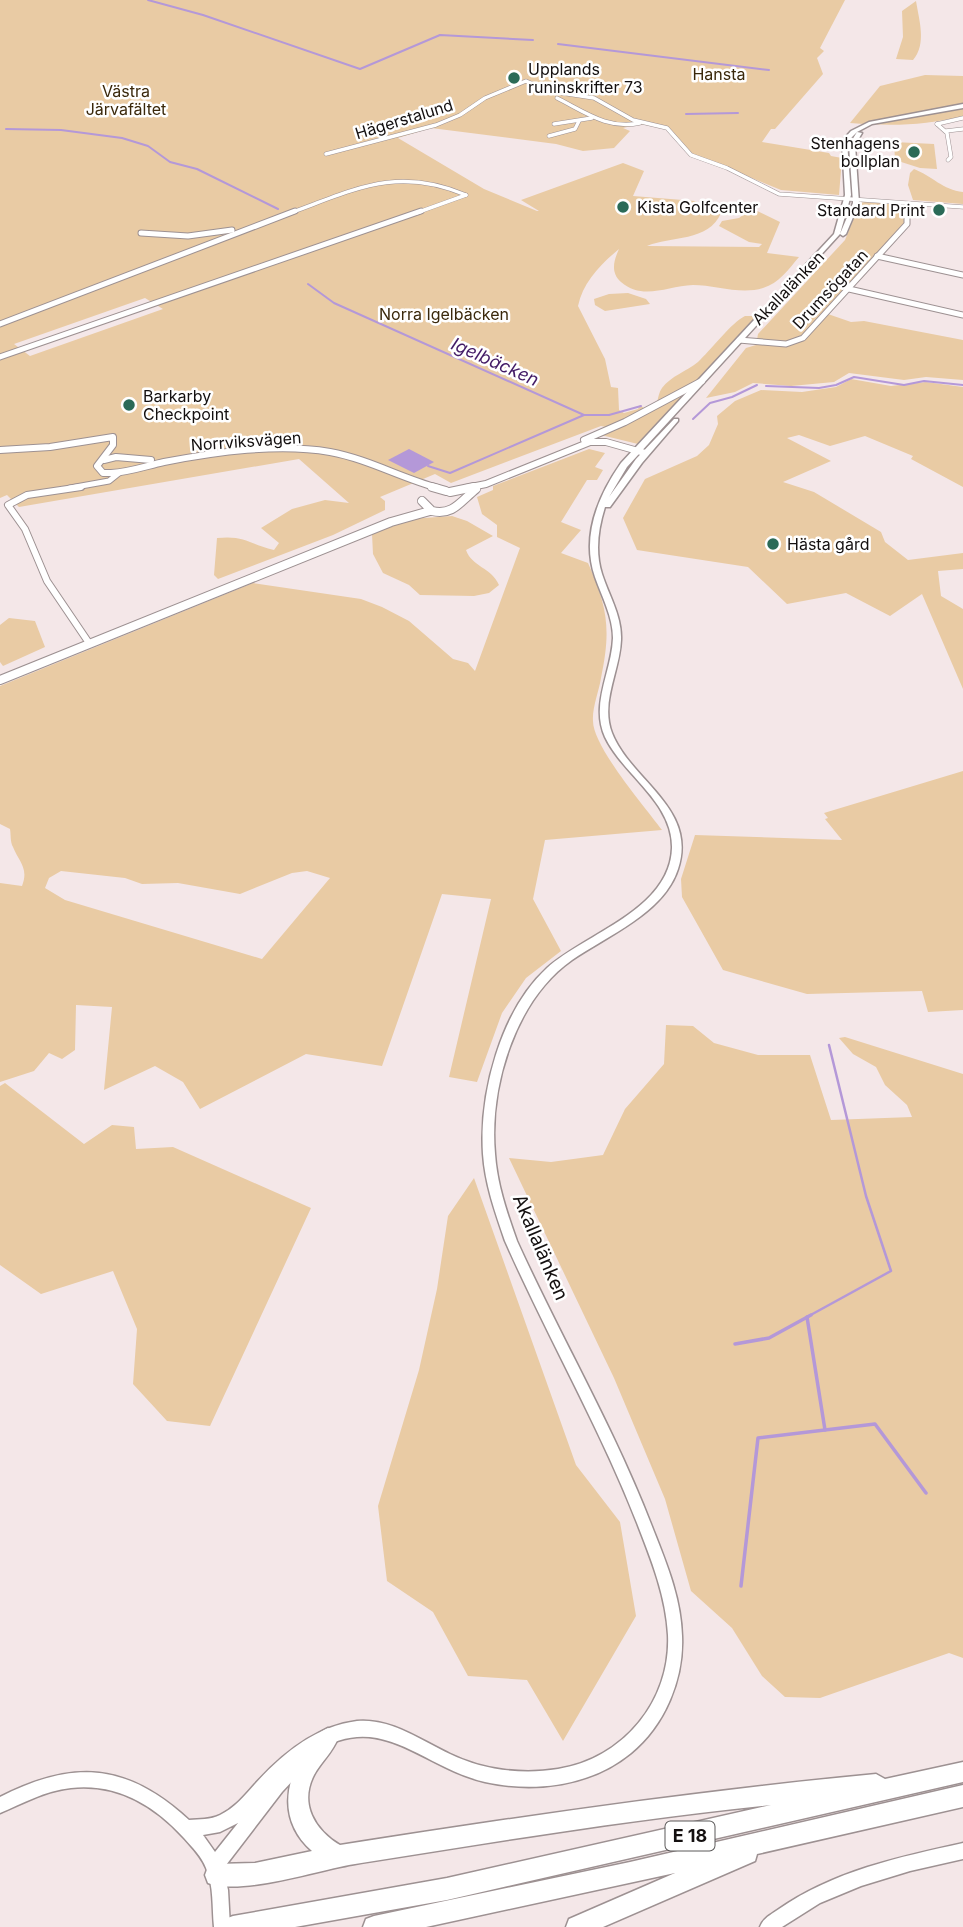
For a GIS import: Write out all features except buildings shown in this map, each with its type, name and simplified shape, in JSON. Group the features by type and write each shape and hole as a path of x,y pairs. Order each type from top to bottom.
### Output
{"highway":[{"path":"328,1738 303,1774 298,1794 299,1816 307,1834 319,1847 338,1857"},
{"name":"E 18","path":"233,1927 447,1889 963,1772"},
{"path":"215,1871 255,1874 338,1857 522,1827 745,1797 932,1779"},
{"name":"E 18","path":"374,1927 963,1796"},
{"path":"577,1927 777,1839"}],"main road":[{"name":"Akallalänken","path":"186,1828 224,1822 242,1811 299,1751 350,1730 371,1728 398,1735 455,1765 477,1772 525,1780 570,1775 611,1759 629,1745 650,1723 669,1681 675,1653 672,1613 653,1547 616,1455 519,1258 498,1201 489,1165 488,1124 503,1052 516,1020 535,989 551,971 650,904 664,889 676,859 675,833 666,809 614,747 606,729 603,706 617,645 612,608 594,561 593,539 610,485 833,240 841,225 847,200 843,146 853,132 887,120 963,107"},
{"name":"Akallalänken","path":"643,450 705,379 839,241 852,219 856,200 852,145 858,134 883,122 963,107"},
{"name":"Akallalänken","path":"215,1871 276,1786 328,1738"},
{"path":"0,1805 43,1785 70,1779 97,1779 141,1791 173,1813 215,1871 222,1927"},
{"path":"768,1927 795,1906 834,1886 878,1871 963,1851"}],"street":[{"name":"Hägerstalund","path":"326,154 436,125 472,108 485,98 526,81 548,91 598,99 640,123 667,128 691,155 779,194 963,207"},
{"name":"Hägerstalund","path":"557,98 579,107 592,118 620,127 640,123"},
{"path":"554,124 592,118"},
{"path":"948,160 951,157 946,131 937,124 963,118"},
{"path":"549,136 576,129 579,121"},
{"path":"946,131 963,128"},
{"path":"0,324 116,282 243,228 372,185 397,180 427,181 466,195 0,357"},
{"name":"Drumsögatan","path":"742,341 786,344 800,340 907,224 907,204"},
{"path":"141,233 188,236 243,228"},
{"path":"877,256 963,275"},
{"path":"849,289 963,315"},
{"path":"78,323 82,329"},
{"path":"391,522 420,496 486,484 655,408 705,379"},
{"path":"591,437 643,450"},
{"path":"0,450 113,441"},
{"path":"113,441 128,466 119,473"},
{"path":"90,485 98,481 103,472 97,469 113,441"},
{"path":"557,454 596,442 643,450"},
{"name":"Norrviksvägen","path":"102,460 116,457 172,461 309,450 366,460 401,476 448,492"},
{"name":"Norrviksvägen","path":"103,472 119,473 172,461"},
{"name":"Norrviksvägen","path":"88,641 47,581 21,523 8,505 27,495 109,481 119,473"},
{"name":"Norrviksvägen","path":"401,476 430,510"},
{"path":"43,662 88,641 145,621 391,522 430,510 453,510 461,501 486,484"},
{"path":"448,492 461,501"},
{"path":"0,678 206,596"},
{"path":"0,678 110,638 145,621"}],"green space":[{"path":"0,0 845,0 820,48 824,51 817,58 823,74 762,142 829,153 842,158 839,195 781,190 691,153 670,129 640,124 623,128 630,131 614,148 583,151 556,144 431,128 398,138 484,189 537,211 521,200 623,163 644,171 633,196 695,201 721,213 708,229 698,234 647,246 759,247 762,244 749,242 719,226 722,221 739,218 747,212 747,206 780,222 767,253 799,257 779,279 763,288 737,290 693,285 638,291 629,288 615,274 619,249 594,274 580,297 578,306 605,359 611,387 618,388 619,410 624,413 638,409 640,405 645,409 606,427 601,426 451,483 435,474 380,497 385,501 385,510 333,535 218,579 214,575 217,538 241,539 274,550 279,543 261,528 292,509 325,500 349,503 299,459 19,507 7,495 0,498","holes":["145,298 163,309 30,356 14,344"]},
{"path":"916,1 921,32 920,47 913,60 896,59 903,37 902,11"},
{"path":"925,75 963,76 963,116 906,124 850,123 880,86"},
{"name":"Stenhagens bollplan","path":"894,142 934,144 937,169 920,168 895,160"},
{"path":"914,169 949,189 963,192 963,204 913,200 908,185 910,173"},
{"path":"860,203 903,205 904,223 825,313 851,322 864,321 963,340 963,380 926,377 904,380 849,373 834,382 791,386 753,383 735,392 706,398 746,348 756,345 758,334 845,240"},
{"path":"628,293 646,299 650,304 605,311 595,305 594,299 609,294"},
{"path":"745,316 758,316 703,377 657,403 660,391 666,384 698,362"},
{"path":"851,379 891,386 926,382 963,387 963,487 911,459 913,456 865,436 830,446 799,435 787,438 831,461 783,482 814,492 881,532 885,542 908,560 963,553 963,569 938,571 941,596 963,609 963,689 922,594 890,616 846,593 787,604 748,567 637,550 623,518 645,479 697,456 709,445 718,424 717,416 735,401 761,390 802,392 836,387"},
{"path":"692,388 638,444 601,435"},
{"path":"589,449 605,453 595,467 603,470 597,480 587,480 561,522 581,530 561,553 588,563 604,607 606,646 594,711 595,732 610,761 662,830 545,840 533,899 561,951 526,978 502,1013 477,1082 449,1077 491,899 442,894 382,1066 306,1054 200,1109 183,1082 155,1066 104,1090 112,1007 76,1005 75,1050 62,1059 49,1053 34,1071 0,1082 0,883 22,886 24,874 12,845 10,829 0,824 0,686 253,583 361,599 382,607 409,621 453,659 468,663 475,671 520,548 497,537 497,525 482,514 477,497 493,490 493,486","holes":["61,871 125,878 142,884 178,883 240,894 292,873 307,871 330,878 262,959 65,900 45,888 49,878"]},
{"path":"452,516 493,536 466,550 499,585 489,593 474,596 420,595 409,585 383,573 373,554 372,534 410,519"},
{"path":"9,618 35,621 45,647 3,666 0,662 0,625"},
{"path":"963,771 963,1010 928,1012 922,991 807,994 723,970 682,897 681,879 695,835 842,840 825,819 828,818 824,813"},
{"path":"666,1025 693,1026 714,1043 758,1055 810,1055 831,1120 912,1117 907,1105 885,1085 876,1067 853,1054 839,1038 845,1037 963,1074 963,1658 949,1653 820,1698 785,1697 762,1676 732,1628 691,1591 665,1499 614,1378 509,1158 551,1162 603,1155 625,1109 664,1064"},
{"path":"5,1083 84,1144 112,1125 134,1127 136,1149 173,1147 311,1208 210,1426 167,1421 133,1384 137,1329 113,1271 41,1294 0,1265 0,1086"},
{"path":"474,1178 576,1465 620,1522 636,1616 563,1741 527,1680 468,1676 433,1612 387,1581 378,1506 419,1370 437,1289 448,1216"}],"shaded area":[{"path":"409,449 434,462 414,473 388,460"}],"waterway":[{"path":"148,0 203,15 360,69 440,35 533,40"},
{"path":"558,44 769,70"},
{"path":"686,114 738,113"},
{"name":"Igelbäcken","path":"6,129 61,130 122,138 148,146 170,162 197,169 278,209"},
{"name":"Igelbäcken","path":"308,284 334,303 584,415"},
{"name":"Igelbäcken","path":"766,386 819,388 836,385 854,377 904,385 924,381 963,385"},
{"name":"Igelbäcken","path":"693,419 710,403 732,397 757,385"},
{"name":"Igelbäcken","path":"584,415 609,415 641,406"},
{"path":"428,466 450,473 584,415"},
{"path":"807,1317 891,1271 866,1196 829,1045"},
{"path":"807,1317 811,1315"},
{"path":"735,1344 769,1338 807,1317"},
{"path":"807,1317 825,1430"},
{"path":"825,1430 875,1424 926,1493"},
{"path":"741,1586 758,1438 825,1430"}],"place":[{"name":"Upplands runinskrifter 73","path":"514,78"},
{"name":"Stenhagens bollplan","path":"914,152"},
{"name":"Kista Golfcenter","path":"623,207"},
{"name":"Standard Print","path":"939,210"},
{"name":"Barkarby Checkpoint","path":"129,405"},
{"name":"Hästa gård","path":"773,544"}],"park label":[{"name":"Hansta","path":"719,74"},
{"name":"Västra Järvafältet","path":"126,100"},
{"name":"Norra Igelbäcken","path":"444,314"}]}
